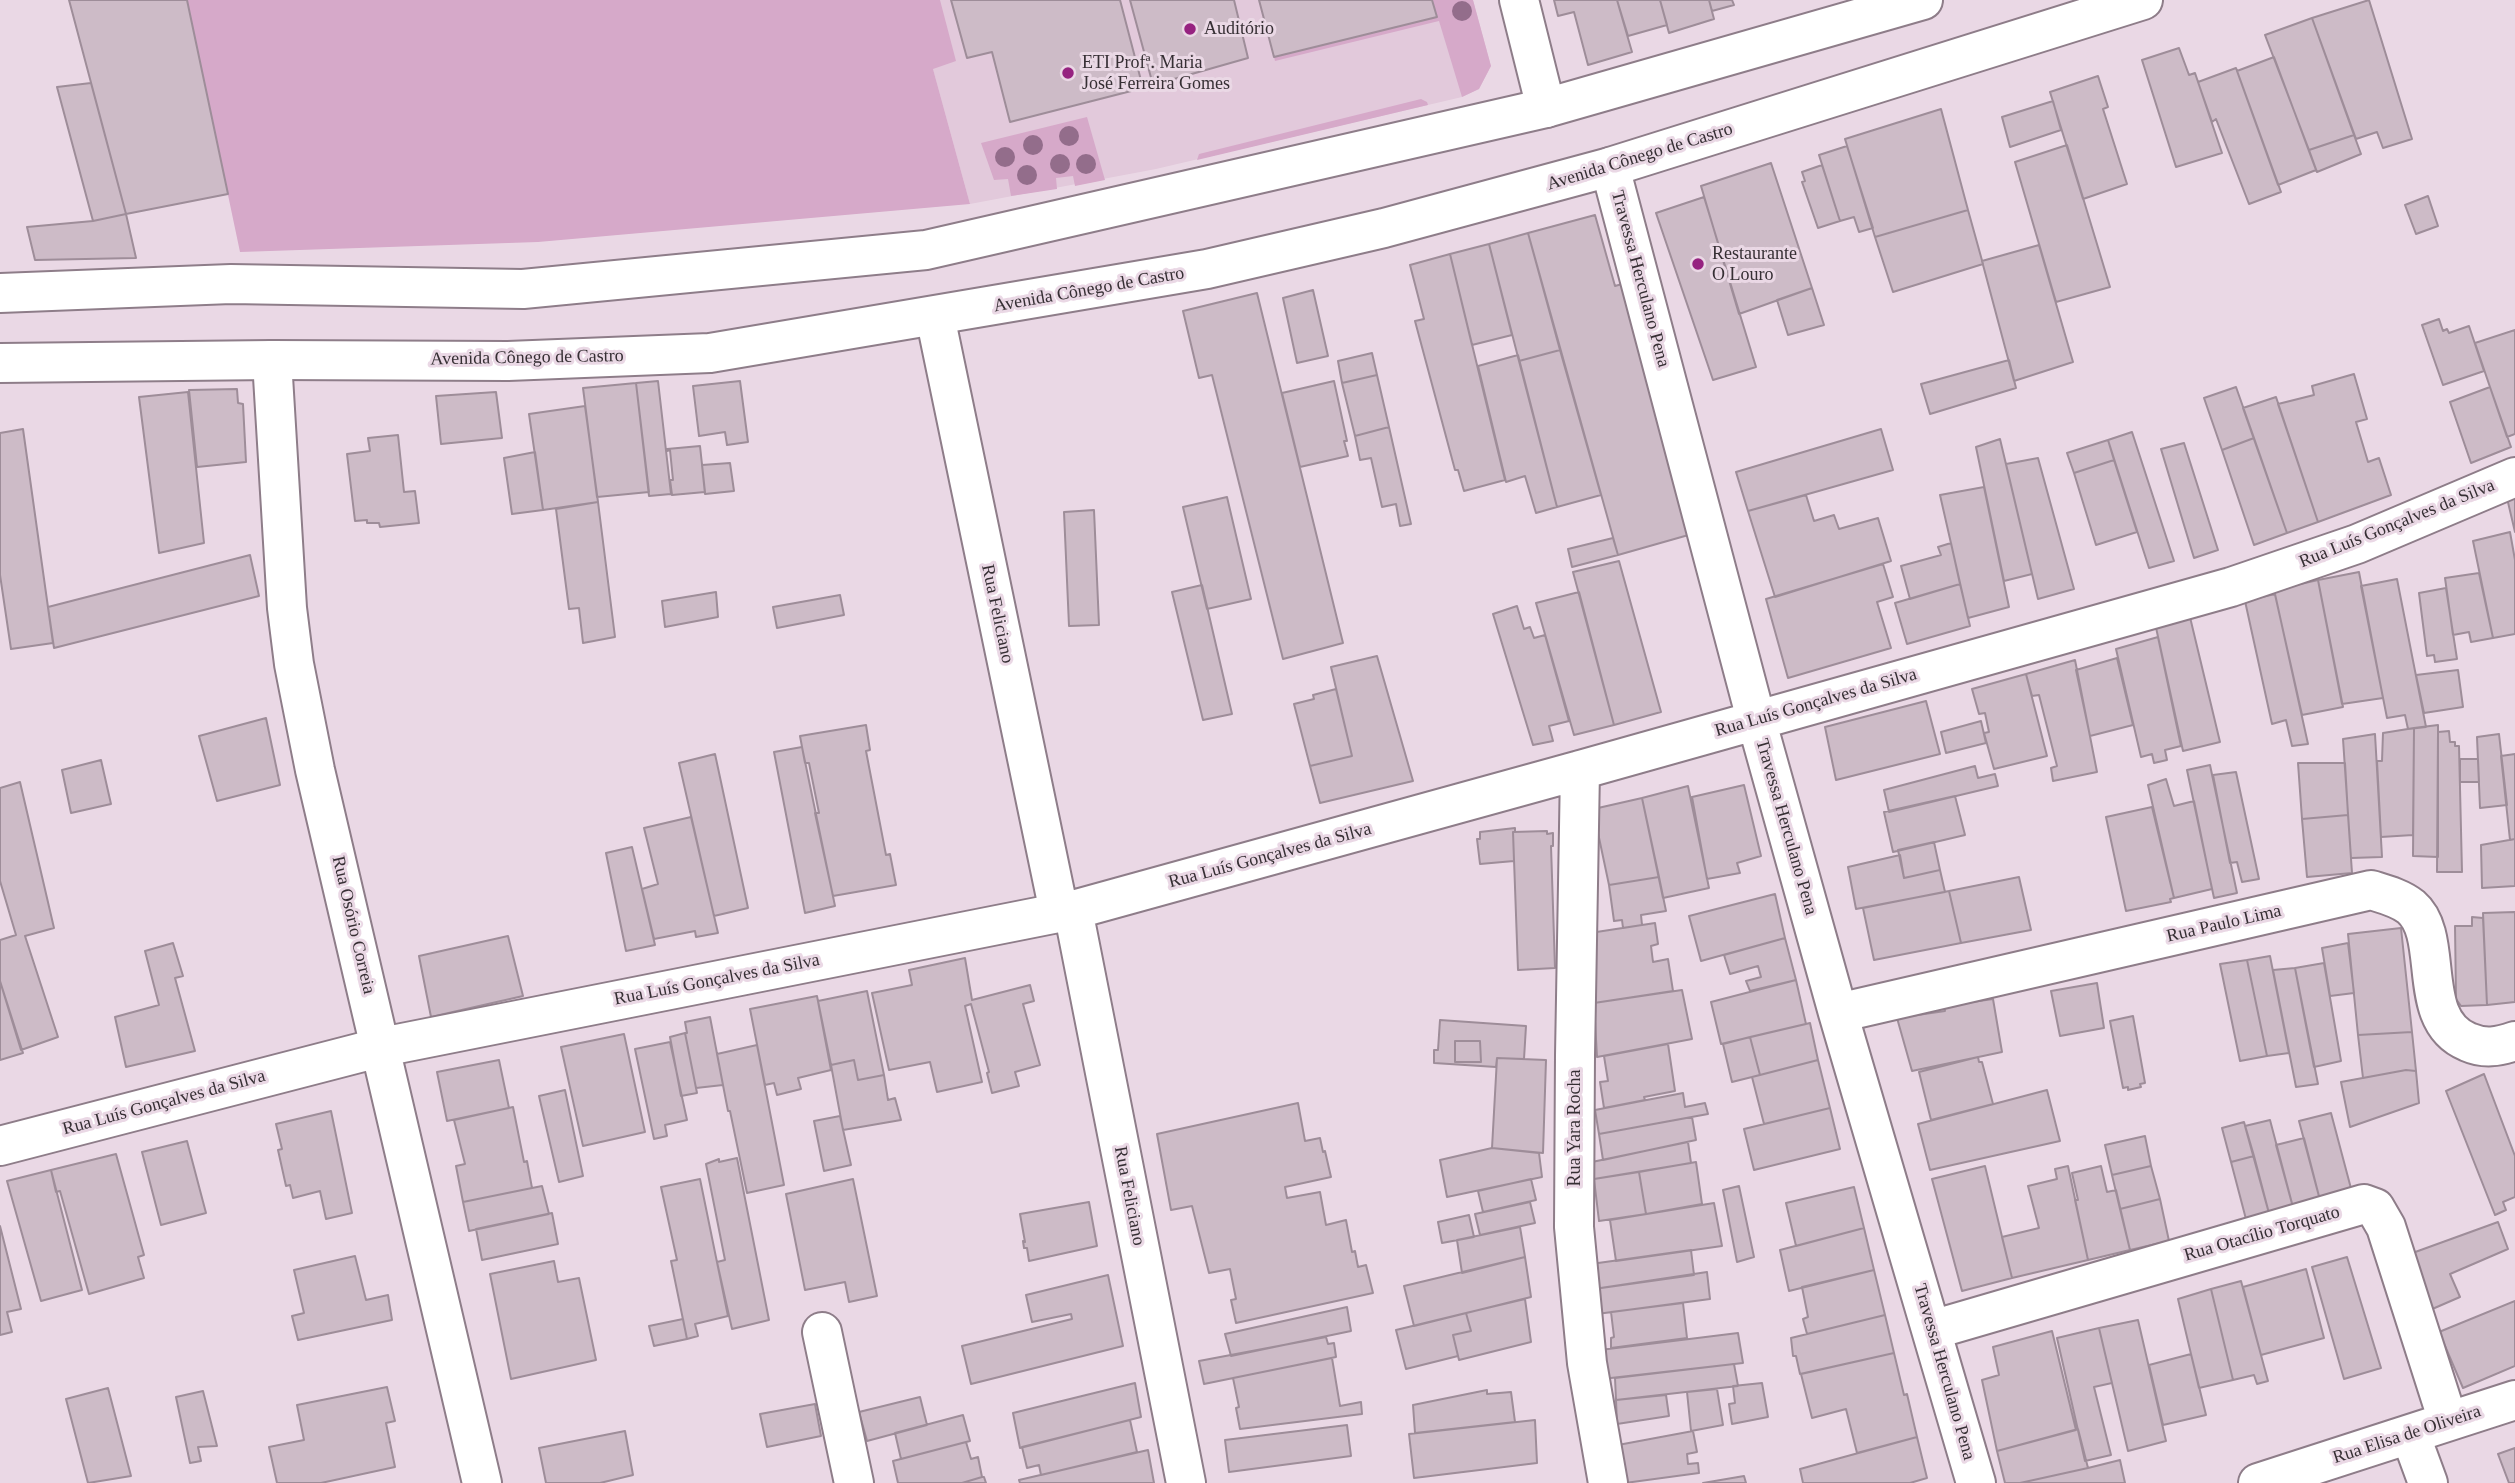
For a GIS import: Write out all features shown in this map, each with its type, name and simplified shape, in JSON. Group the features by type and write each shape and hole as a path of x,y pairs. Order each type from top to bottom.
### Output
{"street":[{"path":"1519,0 1545,108"},
{"path":"0,293 231,284 523,289 926,250 1545,108 1923,0"},
{"name":"Avenida Cônego de Castro","path":"0,363 508,361 710,353 1208,270 1372,231 1610,167 2143,0"},
{"name":"Travessa Herculano Pena","path":"1610,167 1756,719 1838,1013 1976,1483"},
{"name":"Rua Feliciano","path":"935,316 1066,911 1185,1483"},
{"name":"Rua Osório Correia","path":"272,360 287,608 294,664 315,770 382,1046 482,1483"},
{"name":"Rua Luís Gonçalves da Silva","path":"0,1146 382,1046 1066,911 2231,587 2357,544 2515,477"},
{"name":"Rua Yara Rocha","path":"1580,770 1574,1227 1587,1363 1608,1483"},
{"name":"Rua Paulo Lima","path":"1838,1013 2371,890 2390,895 2412,908 2424,928 2439,1015 2459,1038 2477,1046 2497,1047 2515,1041"},
{"name":"Rua Otacílio Torquato","path":"1932,1330 2364,1204 2375,1208 2386,1227 2448,1421"},
{"path":"822,1332 854,1483"},
{"name":"Rua Elisa de Oliveira","path":"2258,1483 2515,1401"},
{"path":"2410,1434 2428,1483"}],"shaded area":[{"path":"187,0 940,0 956,61 933,69 970,204 538,242 240,252"},
{"path":"914,0 1473,0 1491,66 1479,89 1462,97 1156,169 970,204"},
{"path":"1432,0 1473,0 1491,66 1479,89 1462,97 1439,21 1275,61 1274,57 1436,17"},
{"path":"1421,99 1428,105 1197,160 1199,154"},
{"path":"1087,117 1105,180 1075,186 1073,176 1056,178 1057,189 1011,196 1008,179 994,180 981,143"}],"building":[{"path":"69,0 187,0 228,194 126,214"},
{"name":"ETI Profª. Maria José Ferreira Gomes","path":"951,0 1120,0 1143,88 1010,122 992,52 967,58"},
{"name":"Auditório","path":"1130,0 1234,0 1248,58 1153,85"},
{"path":"1259,0 1432,0 1437,17 1274,57"},
{"path":"1554,0 1617,0 1632,52 1588,65 1574,12 1558,16"},
{"path":"1617,0 1660,0 1667,25 1628,36"},
{"path":"1660,0 1709,0 1714,19 1669,33"},
{"path":"1709,0 1732,0 1734,5 1712,11"},
{"path":"2369,0 2412,139 2383,148 2377,132 2356,139 2312,18"},
{"path":"2312,18 2354,135 2309,150 2265,35"},
{"path":"2179,48 2189,75 2195,73 2222,153 2176,167 2142,60"},
{"path":"2274,57 2316,170 2278,185 2237,71"},
{"path":"2236,68 2281,192 2249,204 2216,119 2212,122 2198,82"},
{"path":"2098,76 2108,107 2103,109 2127,184 2083,199 2050,92"},
{"path":"91,83 126,214 93,221 57,87"},
{"path":"2053,101 2061,130 2010,147 2002,117"},
{"path":"1941,109 1968,210 1875,237 1845,139"},
{"path":"2354,135 2361,154 2317,172 2309,150"},
{"path":"2067,145 2110,287 2056,302 2015,162"},
{"path":"1847,146 1873,228 1859,232 1854,217 1840,221 1819,155"},
{"path":"1771,163 1812,288 1739,314 1701,186"},
{"path":"1822,165 1840,221 1818,228 1802,182 1805,181 1802,172"},
{"path":"2428,196 2438,226 2416,234 2405,205"},
{"name":"Restaurante O Louro","path":"1704,197 1756,367 1713,380 1656,213"},
{"path":"1968,210 1983,264 1893,292 1875,237"},
{"path":"126,214 136,258 35,260 27,227 93,221"},
{"path":"1595,215 1615,286 1622,284 1692,534 1618,555 1528,233"},
{"path":"1528,233 1560,350 1519,361 1489,244"},
{"path":"1489,244 1512,335 1472,345 1450,254"},
{"path":"2039,245 2073,362 2014,381 1982,261"},
{"path":"1450,254 1505,480 1464,491 1458,470 1455,470 1415,321 1424,319 1410,265"},
{"path":"1812,288 1824,325 1788,335 1777,300"},
{"path":"1313,290 1328,356 1297,363 1283,298"},
{"path":"1257,293 1343,643 1283,659 1212,375 1199,378 1183,311"},
{"path":"2439,319 2443,331 2447,329 2449,333 2469,326 2484,371 2443,385 2422,325"},
{"path":"2515,330 2515,434 2507,437 2475,343"},
{"path":"1560,350 1601,495 1557,507 1519,361"},
{"path":"1372,353 1377,375 1342,383 1338,361"},
{"path":"1518,355 1557,507 1536,513 1525,476 1506,482 1478,366"},
{"path":"2009,360 2016,388 1930,414 1921,384"},
{"path":"2354,374 2367,419 2356,422 2368,462 2379,458 2391,495 2318,522 2278,404 2314,395 2312,386"},
{"path":"1377,375 1389,427 1355,436 1342,383"},
{"path":"658,381 671,494 649,496 636,383"},
{"path":"740,381 748,442 727,445 725,432 699,436 693,386"},
{"path":"1334,381 1348,456 1300,467 1282,393"},
{"path":"636,383 649,492 597,497 583,388"},
{"path":"2236,387 2254,438 2222,450 2204,398"},
{"path":"2490,387 2511,447 2471,463 2450,402"},
{"path":"237,389 238,403 243,404 246,462 197,467 189,390"},
{"path":"188,392 204,543 159,553 139,397"},
{"path":"496,392 502,438 441,444 436,396"},
{"path":"2276,397 2318,522 2287,533 2243,408"},
{"path":"585,406 598,502 543,510 529,414"},
{"path":"1389,427 1411,524 1400,526 1396,504 1382,507 1371,458 1360,460 1355,436"},
{"path":"23,429 53,643 11,649 0,575 0,433"},
{"path":"1881,429 1893,470 1748,511 1736,472"},
{"path":"2132,432 2174,561 2149,568 2108,440"},
{"path":"398,435 404,492 415,491 419,523 380,527 379,523 367,523 367,520 355,521 347,454 370,451 368,438"},
{"path":"2254,438 2287,533 2254,545 2222,450"},
{"path":"2000,439 2032,574 2004,581 1976,447"},
{"path":"2108,440 2114,460 2074,473 2067,453"},
{"path":"2184,443 2218,550 2194,558 2161,449"},
{"path":"700,446 705,492 672,495 670,450 667,449"},
{"path":"535,452 543,510 512,514 504,458"},
{"path":"2038,458 2074,589 2038,599 2006,464"},
{"path":"2114,460 2137,532 2096,545 2074,473"},
{"path":"730,463 734,491 705,494 702,465"},
{"path":"1984,487 2009,607 1968,618 1940,495"},
{"path":"1806,495 1814,521 1834,515 1839,529 1878,518 1891,561 1775,597 1748,511"},
{"path":"2515,496 2515,532 2507,498"},
{"path":"1227,497 1251,599 1207,609 1183,507"},
{"path":"598,502 615,637 583,643 579,608 569,609 556,509"},
{"path":"1094,510 1099,625 1069,626 1064,512"},
{"path":"2510,532 2515,560 2515,634 2493,638 2473,541"},
{"path":"1613,538 1618,555 1572,567 1568,549"},
{"path":"1951,543 1960,584 1910,599 1901,566 1941,555 1938,547"},
{"path":"250,555 259,596 54,648 48,607"},
{"path":"1619,561 1661,712 1614,725 1573,572"},
{"path":"1883,564 1893,597 1877,602 1891,648 1788,678 1766,599"},
{"path":"2359,572 2383,698 2342,704 2318,580"},
{"path":"2479,573 2493,638 2471,642 2469,632 2453,635 2445,578"},
{"path":"2397,579 2426,727 2408,729 2405,715 2387,718 2361,586"},
{"path":"2318,580 2343,707 2302,715 2274,590"},
{"path":"1960,584 1970,626 1907,644 1895,603"},
{"path":"1202,585 1232,714 1203,720 1172,592"},
{"path":"2446,588 2457,659 2435,662 2434,655 2427,656 2419,593"},
{"path":"716,592 718,617 665,627 662,601"},
{"path":"1579,592 1614,725 1574,735 1536,603"},
{"path":"2275,594 2308,744 2292,746 2286,720 2272,724 2245,601"},
{"path":"840,595 844,615 777,628 773,607"},
{"path":"1517,606 1524,629 1530,627 1534,638 1545,635 1569,721 1549,726 1553,741 1533,745 1493,614"},
{"path":"2189,613 2220,742 2183,751 2155,623"},
{"path":"2158,637 2181,746 2165,750 2167,760 2154,763 2152,754 2141,757 2116,649"},
{"path":"1377,656 1413,781 1320,803 1310,766 1352,756 1331,667"},
{"path":"2117,658 2133,725 2090,736 2076,670"},
{"path":"2075,660 2097,772 2053,781 2051,768 2057,766 2039,695 2032,696 2026,674"},
{"path":"2458,670 2463,707 2424,713 2416,675"},
{"path":"2026,674 2047,756 1994,769 1984,733 1989,732 1985,713 1979,714 1972,689"},
{"path":"1336,689 1352,756 1310,766 1294,704"},
{"path":"1926,701 1940,754 1836,780 1825,727"},
{"path":"266,718 280,785 217,801 199,736"},
{"path":"1981,721 1986,743 1946,753 1941,732"},
{"path":"866,725 870,750 866,751 886,855 890,854 896,885 833,896 815,813 819,813 809,763 805,763 800,736"},
{"path":"2438,725 2438,857 2413,856 2414,728"},
{"path":"2414,728 2413,835 2381,837 2377,761 2382,761 2383,733"},
{"path":"2449,731 2450,742 2459,746 2462,872 2437,872 2438,732"},
{"path":"2375,734 2382,857 2351,858 2343,739"},
{"path":"2499,734 2507,805 2480,808 2477,737"},
{"path":"802,747 835,906 805,913 774,752"},
{"path":"715,754 748,908 714,916 679,763"},
{"path":"2515,754 2515,839 2510,840 2501,756"},
{"path":"2460,759 2478,759 2479,782 2460,782"},
{"path":"101,760 111,804 71,813 62,770"},
{"path":"2298,763 2345,763 2348,815 2302,819"},
{"path":"2210,765 2237,893 2214,898 2187,770"},
{"path":"1975,766 1978,778 1995,774 1998,786 1889,812 1884,790"},
{"path":"2236,772 2259,879 2242,882 2237,862 2230,863 2213,775"},
{"path":"2166,779 2174,806 2194,801 2212,889 2174,898 2148,785"},
{"path":"20,782 54,928 25,936 58,1037 21,1050 0,981 0,940 16,935 0,881 0,788"},
{"path":"1744,785 1761,856 1737,863 1740,873 1707,879 1692,797"},
{"path":"1688,786 1709,888 1663,898 1642,798"},
{"path":"1955,796 1965,835 1893,852 1884,812"},
{"path":"1642,798 1659,877 1609,885 1594,814 1598,808"},
{"path":"2152,807 2174,898 2170,899 2171,902 2126,911 2106,817"},
{"path":"2348,815 2352,873 2307,877 2302,819"},
{"path":"691,817 718,933 696,937 695,931 654,939 642,889 658,884 644,828"},
{"path":"1515,828 1514,861 1480,864 1477,839 1480,839 1480,832"},
{"path":"1547,831 1547,834 1553,833 1551,846 1555,968 1518,970 1513,832"},
{"path":"2515,839 2515,886 2482,888 2481,845"},
{"path":"1934,842 1940,870 1904,878 1898,850"},
{"path":"632,847 655,945 626,951 606,853"},
{"path":"1900,855 1904,878 1940,870 1945,892 1856,909 1848,867"},
{"path":"1659,877 1666,911 1641,915 1642,925 1623,928 1622,920 1614,921 1609,885"},
{"path":"2019,877 2031,930 1961,943 1949,891"},
{"path":"1949,891 1961,943 1874,960 1863,908"},
{"path":"1775,894 1785,938 1701,961 1689,916"},
{"path":"2515,912 2515,1002 2487,1005 2483,913"},
{"path":"2472,917 2483,918 2487,1005 2461,1006 2456,999 2455,926 2472,926"},
{"path":"1655,923 1658,944 1651,946 1653,962 1668,959 1673,991 1594,1003 1590,933"},
{"path":"2401,928 2412,1032 2358,1035 2348,934"},
{"path":"508,936 523,996 431,1017 419,956"},
{"path":"1785,938 1796,980 1750,991 1746,981 1761,977 1758,966 1730,974 1724,955"},
{"path":"173,943 183,976 175,978 195,1051 126,1067 115,1017 159,1005 145,951"},
{"path":"2348,943 2354,993 2330,996 2322,948"},
{"path":"2270,956 2289,1053 2267,1056 2247,960"},
{"path":"965,958 972,1000 1030,985 1034,1001 1023,1004 1040,1065 1015,1072 1019,1086 992,1093 971,1004 965,1006 982,1082 937,1092 930,1062 889,1070 872,993 912,985 909,970"},
{"path":"2247,960 2267,1056 2240,1061 2220,964"},
{"path":"2324,963 2341,1061 2314,1067 2295,968"},
{"path":"2295,968 2318,1084 2296,1087 2273,970"},
{"path":"1796,980 1806,1024 1721,1044 1711,1002"},
{"path":"0,981 23,1053 0,1060"},
{"path":"2097,983 2104,1028 2060,1036 2051,991"},
{"path":"1682,990 1692,1039 1597,1057 1594,1003"},
{"path":"867,991 884,1075 858,1080 854,1060 831,1065 818,1001"},
{"path":"817,996 831,1070 798,1078 801,1089 777,1095 774,1083 765,1085 750,1009"},
{"path":"1993,999 2002,1052 1912,1071 1897,1018 1945,1011 1944,1006"},
{"path":"2133,1016 2145,1083 2140,1084 2141,1087 2128,1090 2128,1087 2123,1088 2110,1021"},
{"path":"710,1017 723,1085 696,1088 685,1022"},
{"path":"1440,1020 1526,1026 1524,1059 1497,1058 1496,1067 1434,1063 1434,1050 1438,1050","holes":["1455,1041 1480,1041 1481,1062 1455,1062"]},
{"path":"1810,1023 1818,1060 1760,1075 1750,1037"},
{"path":"2412,1032 2416,1071 2406,1070 2363,1078 2358,1035"},
{"path":"685,1033 697,1093 681,1096 670,1037"},
{"path":"624,1034 645,1132 583,1146 561,1047"},
{"path":"1750,1037 1760,1075 1732,1082 1723,1044"},
{"path":"1455,1041 1480,1041 1481,1062 1455,1062"},
{"path":"670,1042 687,1120 665,1125 667,1136 654,1139 635,1049"},
{"path":"1668,1044 1675,1091 1604,1108 1600,1082 1608,1081 1604,1056"},
{"path":"757,1045 784,1185 747,1193 717,1054"},
{"path":"1978,1057 1979,1062 1982,1062 1993,1104 1931,1120 1919,1072"},
{"path":"1497,1058 1546,1060 1543,1153 1492,1148"},
{"path":"499,1060 509,1108 447,1121 437,1072"},
{"path":"854,1060 858,1080 884,1075 888,1100 895,1098 901,1120 843,1130 831,1065"},
{"path":"1818,1060 1830,1108 1764,1124 1752,1077"},
{"path":"2406,1070 2416,1071 2419,1103 2350,1127 2341,1082"},
{"path":"2484,1074 2515,1156 2515,1197 2503,1202 2506,1210 2495,1215 2446,1091"},
{"path":"565,1090 583,1176 559,1182 539,1096"},
{"path":"2047,1090 2060,1141 1930,1170 1918,1124"},
{"path":"1683,1093 1685,1107 1705,1103 1708,1114 1599,1134 1595,1110"},
{"path":"1298,1103 1305,1141 1320,1138 1331,1177 1285,1187 1287,1198 1320,1192 1326,1225 1346,1220 1352,1252 1355,1251 1358,1267 1366,1265 1373,1293 1236,1323 1231,1300 1236,1299 1230,1269 1209,1273 1192,1206 1171,1210 1157,1134"},
{"path":"513,1107 532,1188 463,1202 456,1166 465,1164 454,1120"},
{"path":"1830,1108 1840,1149 1754,1170 1744,1129"},
{"path":"331,1111 352,1213 326,1219 320,1191 293,1198 290,1185 286,1186 278,1150 282,1149 276,1124"},
{"path":"2331,1113 2353,1196 2321,1204 2299,1121"},
{"path":"840,1116 851,1165 824,1171 814,1121"},
{"path":"1692,1117 1696,1140 1603,1160 1599,1134"},
{"path":"2270,1120 2294,1211 2270,1217 2245,1126"},
{"path":"2244,1122 2254,1156 2231,1162 2222,1128"},
{"path":"2145,1136 2151,1166 2112,1175 2105,1145"},
{"path":"2304,1138 2321,1204 2294,1211 2276,1145"},
{"path":"187,1141 206,1213 161,1225 142,1152"},
{"path":"1688,1142 1691,1163 1594,1179 1592,1162"},
{"path":"1492,1148 1539,1153 1542,1177 1447,1197 1440,1160"},
{"path":"116,1154 144,1255 138,1257 144,1278 89,1294 60,1191 56,1192 51,1170"},
{"path":"2254,1156 2270,1217 2247,1223 2231,1162"},
{"path":"737,1158 769,1320 732,1329 717,1262 725,1260 706,1164 719,1159 719,1162"},
{"path":"1696,1162 1702,1204 1646,1214 1639,1172"},
{"path":"1985,1166 2012,1278 1962,1291 1932,1179"},
{"path":"2068,1166 2088,1260 2012,1278 2002,1237 2039,1228 2028,1186 2057,1179 2055,1169"},
{"path":"2101,1166 2107,1192 2116,1190 2130,1250 2088,1260 2072,1173"},
{"path":"2151,1166 2160,1199 2120,1209 2112,1175"},
{"path":"51,1170 82,1290 41,1301 7,1181"},
{"path":"1639,1172 1646,1214 1599,1221 1594,1179"},
{"path":"700,1179 728,1316 695,1324 698,1336 687,1339 671,1261 677,1260 661,1187"},
{"path":"853,1179 877,1296 849,1302 845,1282 805,1290 786,1194"},
{"path":"1531,1179 1536,1200 1483,1212 1478,1191"},
{"path":"542,1186 549,1214 469,1231 463,1202"},
{"path":"1739,1186 1754,1257 1737,1262 1723,1190"},
{"path":"1854,1187 1864,1228 1796,1246 1786,1203"},
{"path":"2160,1199 2169,1241 2130,1250 2120,1209"},
{"path":"1089,1202 1097,1246 1029,1261 1027,1248 1024,1248 1020,1214"},
{"path":"1530,1202 1535,1223 1480,1235 1475,1214"},
{"path":"1714,1203 1722,1246 1616,1261 1610,1220"},
{"path":"552,1213 558,1244 482,1260 476,1229"},
{"path":"1469,1215 1474,1237 1442,1243 1438,1222"},
{"path":"2498,1222 2508,1249 2450,1274 2460,1297 2430,1310 2407,1255"},
{"path":"0,1226 21,1309 7,1312 12,1332 0,1335"},
{"path":"1520,1227 1525,1257 1462,1273 1457,1240"},
{"path":"1864,1228 1874,1270 1789,1291 1780,1250"},
{"path":"1691,1250 1694,1275 1594,1289 1591,1264"},
{"path":"355,1256 366,1300 388,1295 392,1320 298,1340 292,1316 304,1313 294,1270"},
{"path":"1525,1257 1531,1297 1414,1326 1404,1286"},
{"path":"2347,1257 2381,1368 2344,1379 2312,1267"},
{"path":"554,1261 558,1282 579,1278 596,1360 511,1379 490,1274"},
{"path":"2306,1269 2324,1338 2261,1355 2243,1287"},
{"path":"1874,1270 1885,1315 1807,1334 1803,1319 1808,1317 1802,1287"},
{"path":"1707,1272 1710,1299 1597,1314 1594,1289"},
{"path":"1108,1275 1123,1346 971,1384 962,1346 1072,1319 1071,1314 1032,1322 1026,1295"},
{"path":"2241,1281 2268,1381 2257,1384 2254,1375 2233,1380 2211,1289"},
{"path":"2211,1289 2233,1380 2199,1388 2178,1299"},
{"path":"1525,1299 1531,1342 1459,1360 1453,1335 1471,1331 1466,1313"},
{"path":"2515,1301 2515,1366 2463,1388 2439,1332"},
{"path":"1683,1303 1687,1338 1611,1348 1611,1338 1614,1337 1611,1312"},
{"path":"1347,1307 1351,1331 1231,1356 1225,1334"},
{"path":"1466,1313 1471,1331 1453,1335 1458,1356 1406,1369 1396,1330"},
{"path":"1885,1315 1894,1353 1800,1374 1796,1356 1793,1356 1791,1338"},
{"path":"683,1319 687,1339 654,1346 649,1326"},
{"path":"2138,1320 2166,1441 2128,1451 2099,1328"},
{"path":"2099,1328 2112,1383 2094,1387 2111,1455 2085,1461 2057,1338"},
{"path":"2052,1331 2076,1430 1997,1451 1982,1380 1999,1375 1993,1347"},
{"path":"1738,1333 1743,1363 1602,1379 1600,1350"},
{"path":"1326,1337 1328,1344 1334,1343 1336,1357 1204,1384 1199,1361"},
{"path":"1894,1353 1917,1437 1857,1453 1846,1409 1812,1418 1801,1374"},
{"path":"2191,1354 2206,1415 2163,1425 2149,1365"},
{"path":"1332,1358 1340,1406 1361,1402 1362,1414 1240,1429 1233,1378"},
{"path":"1734,1364 1738,1386 1616,1400 1615,1378"},
{"path":"1135,1383 1141,1417 1020,1448 1013,1413"},
{"path":"1762,1383 1768,1417 1732,1424 1729,1404 1735,1403 1733,1386"},
{"path":"387,1387 395,1421 386,1423 395,1467 321,1483 277,1483 269,1447 304,1440 297,1405"},
{"path":"108,1388 131,1476 88,1483 66,1399"},
{"path":"1717,1389 1723,1425 1691,1431 1687,1392"},
{"path":"1487,1390 1487,1394 1511,1392 1515,1422 1415,1433 1413,1405"},
{"path":"203,1391 217,1446 198,1447 201,1461 190,1463 176,1397"},
{"path":"1666,1395 1669,1416 1617,1424 1616,1400"},
{"path":"920,1397 927,1425 867,1441 859,1412"},
{"path":"815,1404 821,1436 767,1447 760,1414"},
{"path":"963,1415 970,1441 901,1459 895,1433"},
{"path":"1130,1420 1137,1452 1041,1475 1039,1465 1027,1468 1022,1447"},
{"path":"1535,1420 1537,1463 1414,1478 1409,1434"},
{"path":"1347,1425 1351,1456 1229,1472 1225,1440"},
{"path":"2078,1429 2088,1468 2020,1483 2005,1483 1997,1451"},
{"path":"625,1431 633,1475 600,1483 546,1483 539,1448"},
{"path":"1693,1431 1697,1452 1687,1454 1688,1464 1698,1463 1699,1473 1625,1483 1618,1445"},
{"path":"1917,1437 1927,1478 1910,1483 1803,1483 1800,1469"},
{"path":"966,1442 971,1459 978,1457 982,1477 962,1483 898,1483 893,1461"},
{"path":"2515,1448 2515,1483 2509,1483 2498,1454"},
{"path":"1148,1450 1154,1483 1020,1483 1019,1480"},
{"path":"2120,1460 2125,1483 2020,1483 2088,1468"},
{"path":"1744,1476 1746,1483 1703,1483"},
{"path":"982,1477 986,1483 962,1483"}],"place":[{"name":"Auditório","path":"1190,29"},
{"name":"ETI Profª. Maria José Ferreira Gomes","path":"1068,73"},
{"name":"Restaurante O Louro","path":"1698,264"}]}
